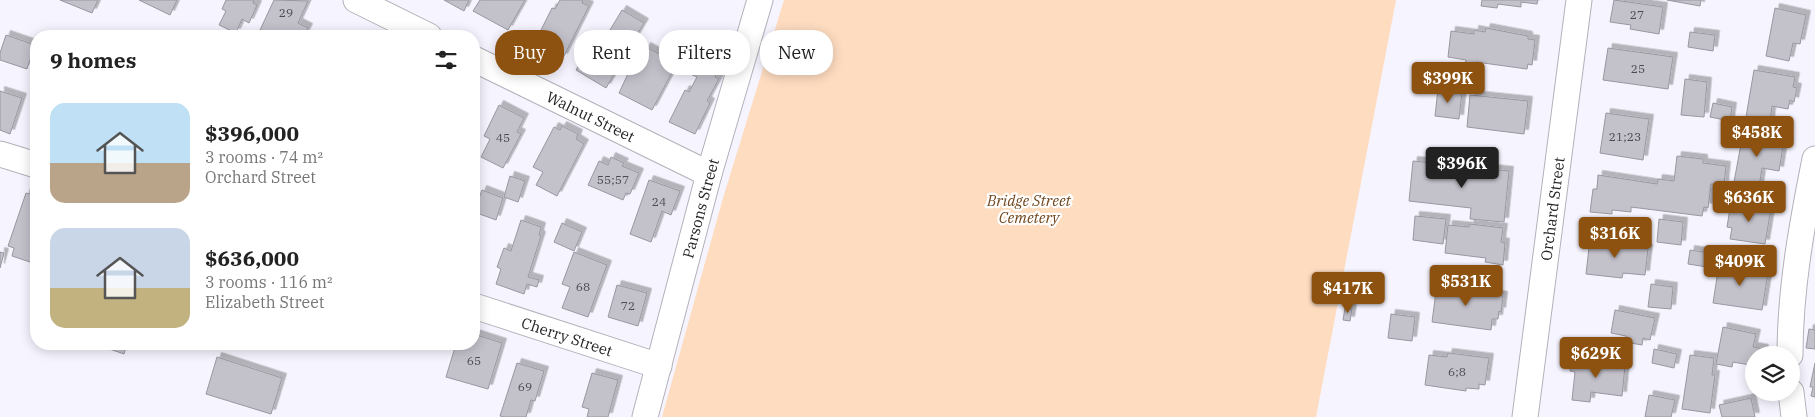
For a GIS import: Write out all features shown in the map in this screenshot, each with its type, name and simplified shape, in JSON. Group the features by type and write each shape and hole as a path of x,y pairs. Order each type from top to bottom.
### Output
{"street":[{"path":"356,0 417,30"},
{"name":"Parsons Street","path":"645,417 709,174 760,0"},
{"name":"Orchard Street","path":"1525,417 1580,0"},
{"name":"Walnut Street","path":"480,62 709,174"},
{"path":"0,154 30,163"},
{"path":"1790,346 1791,306 1796,268 1815,159"},
{"name":"Cherry Street","path":"480,308 659,366"},
{"path":"1792,401 1794,417"}],"green space":[{"name":"Bridge Street Cemetery","path":"784,0 1396,0 1316,417 662,417 723,198 761,75 833,75 833,30 775,30"}],"building":[{"path":"60,0 98,0 92,13"},
{"path":"139,0 177,0 170,15"},
{"path":"226,0 254,0 253,3 257,5 249,23 242,19 237,30 230,30 219,25 226,11 222,9"},
{"path":"274,0 308,1 298,23 308,28 307,30 260,30"},
{"path":"444,0 469,0 464,11"},
{"path":"480,0 525,0 508,30 473,11"},
{"path":"560,0 583,0 582,3 589,6 577,30 574,30 574,36 564,56 564,30 541,30 552,8 555,9"},
{"path":"1482,0 1538,0 1537,4 1521,2 1521,7 1498,4 1497,8 1481,6"},
{"path":"1614,0 1663,7 1659,34 1630,29 1631,25 1610,22"},
{"path":"1667,0 1701,0 1700,6"},
{"path":"1775,8 1806,15 1800,44 1793,43 1789,61 1766,56"},
{"path":"622,10 644,23 640,30 610,30"},
{"path":"1486,28 1528,36 1528,39 1535,40 1532,65 1528,64 1527,69 1476,62 1475,66 1465,65 1466,60 1448,57 1451,31 1474,34 1474,30 1485,32"},
{"path":"1690,32 1715,35 1713,51 1688,47"},
{"path":"6,35 30,43 30,60 27,69 0,60 0,53"},
{"path":"1608,48 1673,57 1668,89 1603,80"},
{"path":"649,49 659,54 659,75 671,75 652,110 619,93 627,75 649,75"},
{"path":"1754,70 1795,77 1793,87 1797,88 1794,102 1790,100 1788,109 1772,106 1770,121 1746,117"},
{"path":"584,75 614,75 606,88"},
{"path":"693,75 716,75 715,77 719,79 707,101 710,103 695,134 669,122 685,90 689,92 697,77"},
{"path":"1685,79 1707,82 1704,117 1681,115"},
{"path":"1438,89 1462,92 1459,119 1435,116"},
{"path":"0,91 22,98 10,134 0,130"},
{"path":"1470,95 1528,101 1524,134 1467,127"},
{"path":"1713,103 1732,107 1730,121 1710,117"},
{"path":"499,105 524,118 517,132 521,134 503,168 481,157 490,139 484,136"},
{"path":"1606,113 1649,119 1643,160 1600,153"},
{"path":"562,126 578,134 576,139 584,144 557,196 536,185 543,172 533,167 554,127 560,130"},
{"path":"1743,133 1784,140 1779,171 1762,168 1759,187 1734,182"},
{"path":"1677,156 1703,159 1703,163 1726,166 1724,185 1711,184 1708,208 1704,207 1702,216 1631,207 1631,212 1612,210 1612,214 1590,212 1593,189 1597,189 1598,175 1657,184 1658,179 1674,181"},
{"path":"611,157 624,163 622,166 639,173 630,194 626,193 623,200 588,185 599,161 608,165"},
{"path":"1413,161 1509,171 1504,222 1470,219 1471,208 1409,201"},
{"path":"510,176 525,181 518,202 504,197"},
{"path":"649,180 680,191 671,215 662,211 651,242 630,234"},
{"path":"482,190 503,198 496,220 480,214 480,196"},
{"path":"26,193 30,194 30,262 12,256 14,248 8,246"},
{"path":"1731,202 1771,208 1765,244 1730,239 1732,228 1727,227"},
{"path":"1415,216 1446,219 1443,244 1413,240"},
{"path":"1659,219 1683,222 1681,245 1657,242"},
{"path":"521,220 541,227 539,235 541,236 528,277 539,280 537,287 527,284 524,294 496,284 501,269 497,267 504,248 511,251"},
{"path":"562,223 582,232 574,251 554,242"},
{"path":"1470,224 1503,228 1501,242 1505,243 1503,265 1485,262 1486,258 1445,253 1448,225 1469,227"},
{"path":"1590,239 1629,243 1628,247 1648,249 1645,275 1623,273 1622,278 1586,274"},
{"path":"1690,250 1709,253 1707,267 1688,264"},
{"path":"0,252 4,253 0,268"},
{"path":"574,252 607,265 588,317 562,308 570,287 562,284"},
{"path":"1719,264 1763,270 1762,272 1768,273 1762,310 1713,303"},
{"path":"1437,284 1476,289 1475,292 1503,296 1501,312 1499,311 1498,319 1492,319 1491,330 1432,322"},
{"path":"1651,284 1673,287 1671,309 1648,307"},
{"path":"617,285 647,293 638,326 608,317"},
{"path":"1345,308 1352,309 1350,321 1343,320"},
{"path":"1615,310 1655,318 1650,340 1643,338 1642,345 1625,342 1626,336 1611,333"},
{"path":"1391,314 1415,317 1412,341 1388,338"},
{"path":"1723,327 1756,334 1753,346 1745,346 1745,364 1733,362 1732,367 1716,364"},
{"path":"1809,329 1815,330 1815,349 1806,348"},
{"path":"480,336 502,343 488,389 446,377 454,350 480,350"},
{"path":"1654,349 1677,354 1674,368 1652,363"},
{"path":"112,350 125,350 124,354"},
{"path":"1448,353 1489,358 1485,385 1479,384 1479,389 1466,388 1466,391 1425,385 1429,355 1447,357"},
{"path":"1690,355 1714,358 1712,375 1715,375 1710,413 1682,409"},
{"path":"217,357 282,378 271,414 206,394"},
{"path":"1571,359 1625,366 1622,396 1591,392 1590,402 1572,400 1575,372 1570,371"},
{"path":"517,363 544,371 535,401 531,400 526,417 500,416"},
{"path":"1815,363 1815,397 1811,396 1813,387 1810,387"},
{"path":"592,373 618,380 608,417 587,417 589,409 582,407"},
{"path":"1649,395 1675,400 1671,417 1645,417"},
{"path":"1745,399 1745,401 1752,401 1755,417 1722,417 1719,405"}]}
